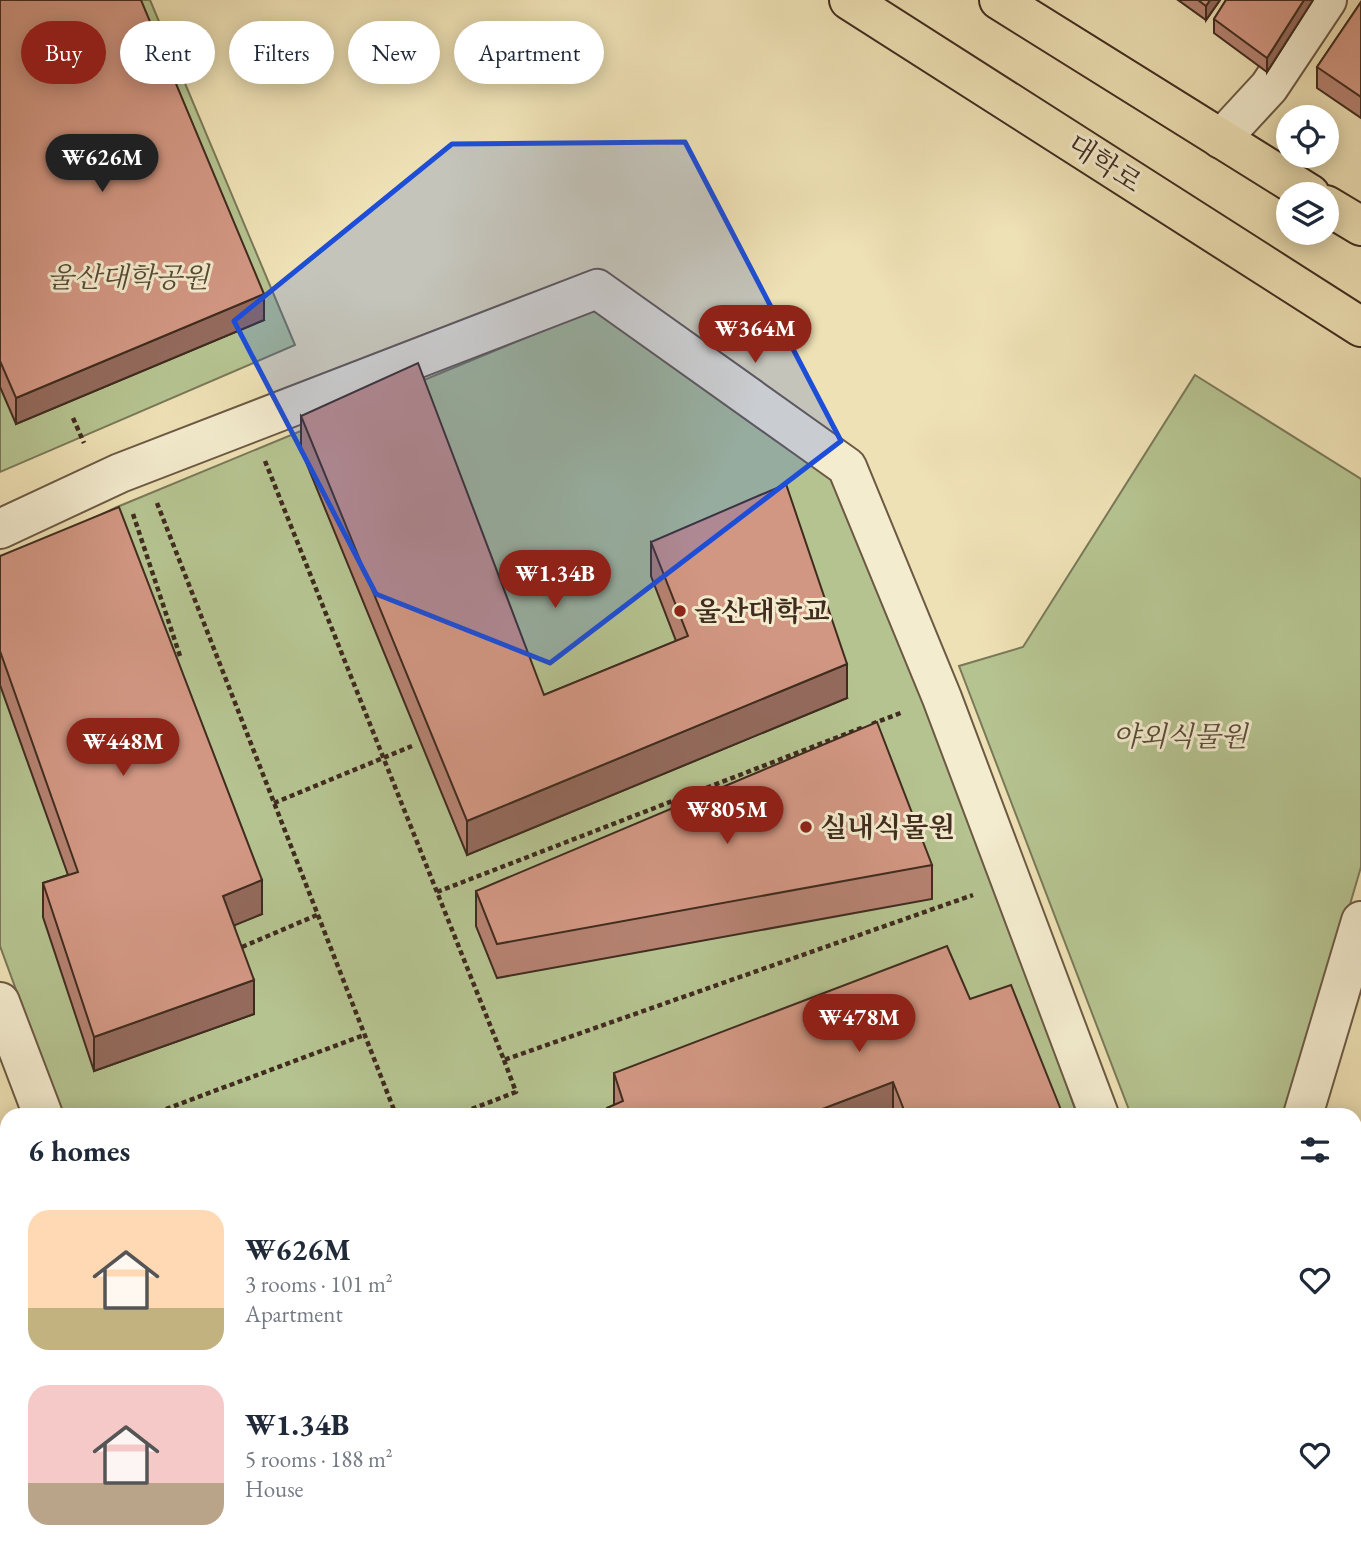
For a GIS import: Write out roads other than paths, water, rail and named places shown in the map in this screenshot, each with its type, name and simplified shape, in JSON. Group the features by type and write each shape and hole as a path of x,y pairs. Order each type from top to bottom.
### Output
{"main road":[{"name":"대학로","path":"849,0 1361,327"},
{"path":"999,0 1291,182"},
{"path":"1339,213 1361,226"}],"street":[{"path":"1222,139 1269,87 1327,0"},
{"path":"0,529 120,473 597,289 847,467 942,698 1096,1108"},
{"path":"1305,1108 1361,921"},
{"path":"0,1002 40,1108"}],"place":[{"name":"울산대학교","path":"680,611"},
{"name":"실내식물원","path":"806,827"}],"park label":[{"name":"울산대학공원","path":"128,277"},
{"name":"야외식물원","path":"1180,736"}]}
